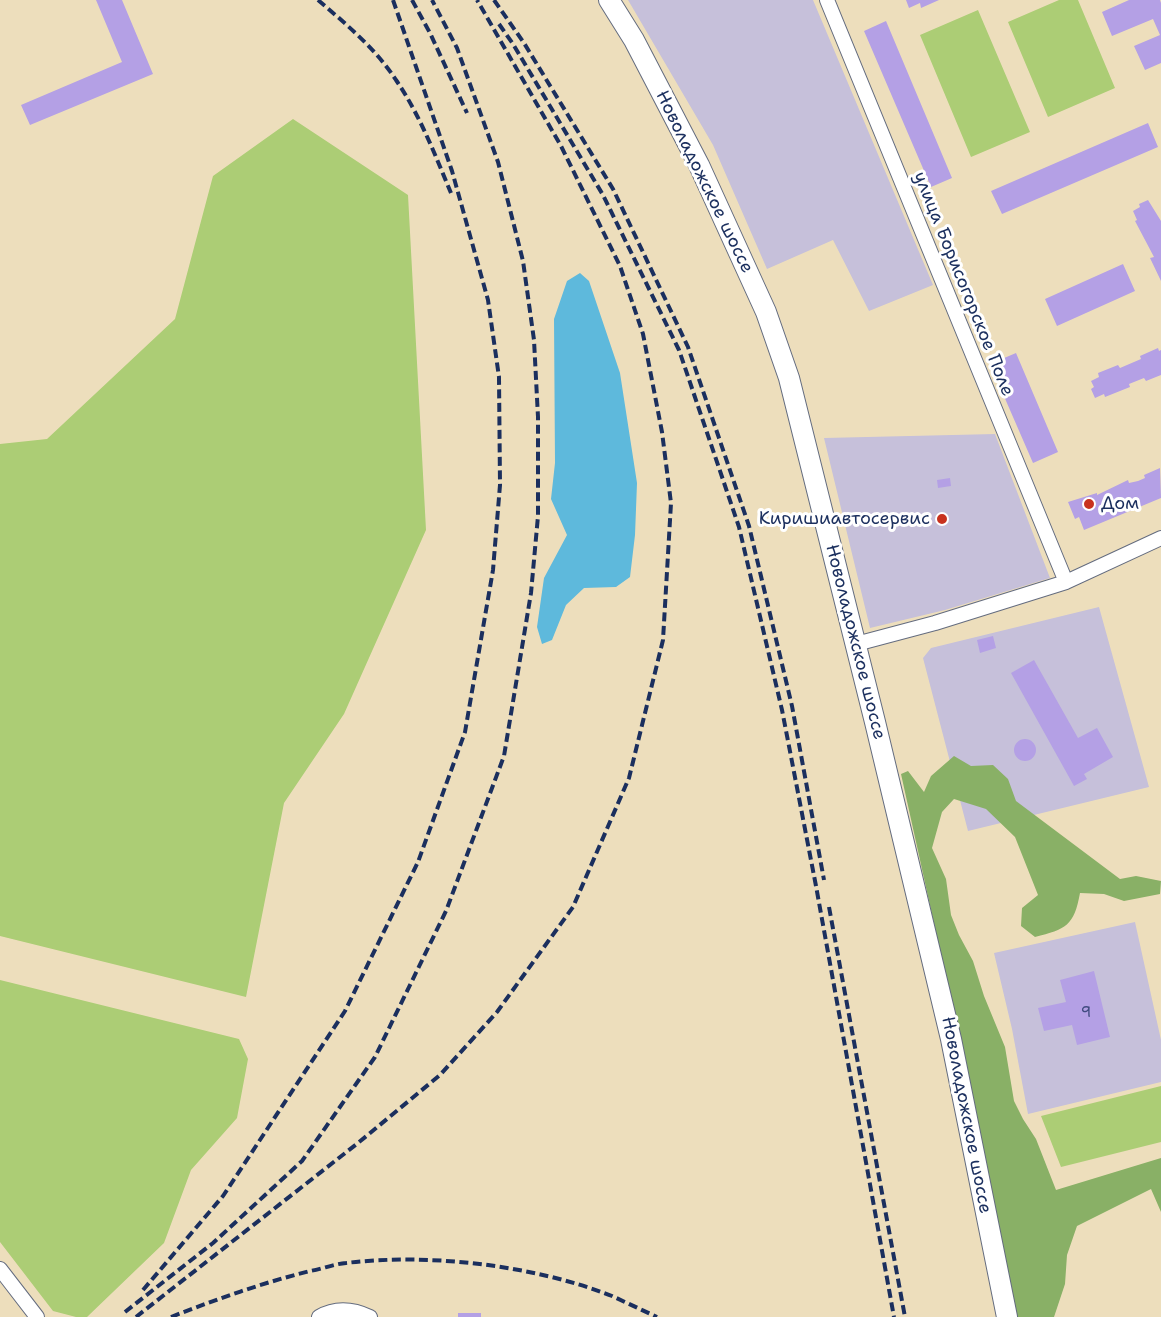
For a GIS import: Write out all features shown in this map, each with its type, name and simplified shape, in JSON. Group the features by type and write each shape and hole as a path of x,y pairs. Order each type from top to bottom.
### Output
{"main road":[{"name":"Новоладожское шоссе","path":"609,0 634,40 699,165 766,312 789,378 951,1039 1007,1317"}],"street":[{"name":"улица Борисогорское Поле","path":"827,0 1066,582"},
{"path":"856,644 935,623 1066,582 1161,538"},
{"path":"0,1269 37,1317"},
{"path":"320,1317 328,1312 355,1310 370,1317"}],"shaded area":[{"path":"628,0 813,0 933,285 869,311 833,240 767,269 713,145"},
{"path":"995,434 1050,578 945,610 870,628 824,438"},
{"path":"1099,607 1149,787 968,831 923,658 931,648"},
{"path":"1135,922 1161,1040 1161,1082 1028,1114 1012,1029 994,953"}],"green space":[{"path":"1059,0 1078,0 1115,88 1048,117 1008,22"},
{"path":"978,10 1030,132 971,157 920,35"},
{"path":"293,119 408,195 426,530 344,714 284,803 246,997 0,936 0,444 47,439 175,319 213,176"},
{"path":"954,756 971,766 993,765 1008,779 1016,801 1120,879 1136,876 1161,881 1160,894 1124,901 1104,894 1080,893 1075,913 1067,924 1035,937 1021,926 1022,908 1038,895 1015,837 986,809 954,799 942,812 932,848 946,879 951,915 973,961 984,996 1005,1047 1014,1101 1036,1139 1056,1190 1161,1158 1161,1212 1151,1189 1077,1226 1067,1255 1065,1284 1054,1317 1017,1317 958,1032 901,774 908,771 924,792 931,776"},
{"path":"0,980 239,1039 248,1059 237,1118 191,1170 164,1243 87,1317 76,1317 53,1311 0,1242"},
{"path":"1161,1086 1161,1142 1061,1167 1041,1116"}],"water":[{"path":"580,273 589,281 620,373 637,483 635,535 630,577 616,587 584,588 566,605 552,640 542,644 537,627 544,578 567,535 551,499 555,463 554,319 567,281"}],"building":[{"path":"96,0 122,0 153,74 30,125 21,105 122,62"},
{"path":"906,0 939,0 921,8 920,3 909,8"},
{"path":"1129,0 1160,0 1161,3 1161,63 1145,70 1134,46 1160,35 1153,19 1112,36 1102,12"},
{"path":"886,21 952,178 931,187 864,31"},
{"path":"1148,123 1158,147 1002,214 991,191"},
{"path":"1148,200 1161,221 1161,281 1150,258 1154,257 1135,221 1137,220 1133,211 1140,207 1139,204"},
{"path":"1123,264 1135,291 1057,326 1045,299"},
{"path":"1158,348 1159,351 1161,350 1161,375 1146,381 1144,378 1129,384 1130,387 1105,397 1104,394 1095,398 1091,389 1094,387 1091,381 1099,377 1098,373 1118,365 1120,368 1141,359 1140,356"},
{"path":"1016,353 1058,452 1033,463 990,364"},
{"path":"1160,468 1161,498 1084,530 1079,517 1075,519 1068,502 1097,493 1097,495 1128,480 1129,483 1138,481 1145,478 1144,475"},
{"path":"950,478 951,486 938,488 937,480"},
{"path":"993,636 996,648 980,653 977,640"},
{"path":"1034,660 1078,738 1097,728 1113,757 1084,774 1087,779 1074,786 1011,673"},
{"path":"1025,739 1033,742 1036,750 1033,758 1025,761 1017,758 1014,750 1017,742"},
{"path":"1094,971 1110,1037 1077,1045 1072,1025 1044,1031 1038,1008 1066,1002 1060,980"},
{"path":"458,1313 481,1313 481,1317 458,1317"}],"railway":[{"path":"318,0 370,47 405,93 420,121 451,193"},
{"path":"143,1290 223,1196 345,1011 418,862 465,732 493,570 500,485 499,377 488,300 452,171 393,0"},
{"path":"412,0 467,113"},
{"path":"125,1312 213,1243 302,1161 375,1057 446,911 504,756 531,593 538,516 538,417 534,340 523,261 498,162 457,48 432,0"},
{"path":"136,1317 358,1143 440,1075 497,1012 573,907 629,778 663,640 671,503 662,432 643,334 620,266 561,146 477,0"},
{"path":"494,0 524,43 613,189 688,347 749,526 792,706 824,880"},
{"path":"499,24 603,195 679,350 739,527 782,710 894,1317"},
{"path":"829,907 905,1317"},
{"path":"171,1317 292,1276 332,1265 378,1260 446,1261 515,1269 581,1285 612,1296 657,1317"}],"place":[{"name":"Дом","path":"1089,504"},
{"name":"Киришиавтосервис","path":"942,519"}]}
